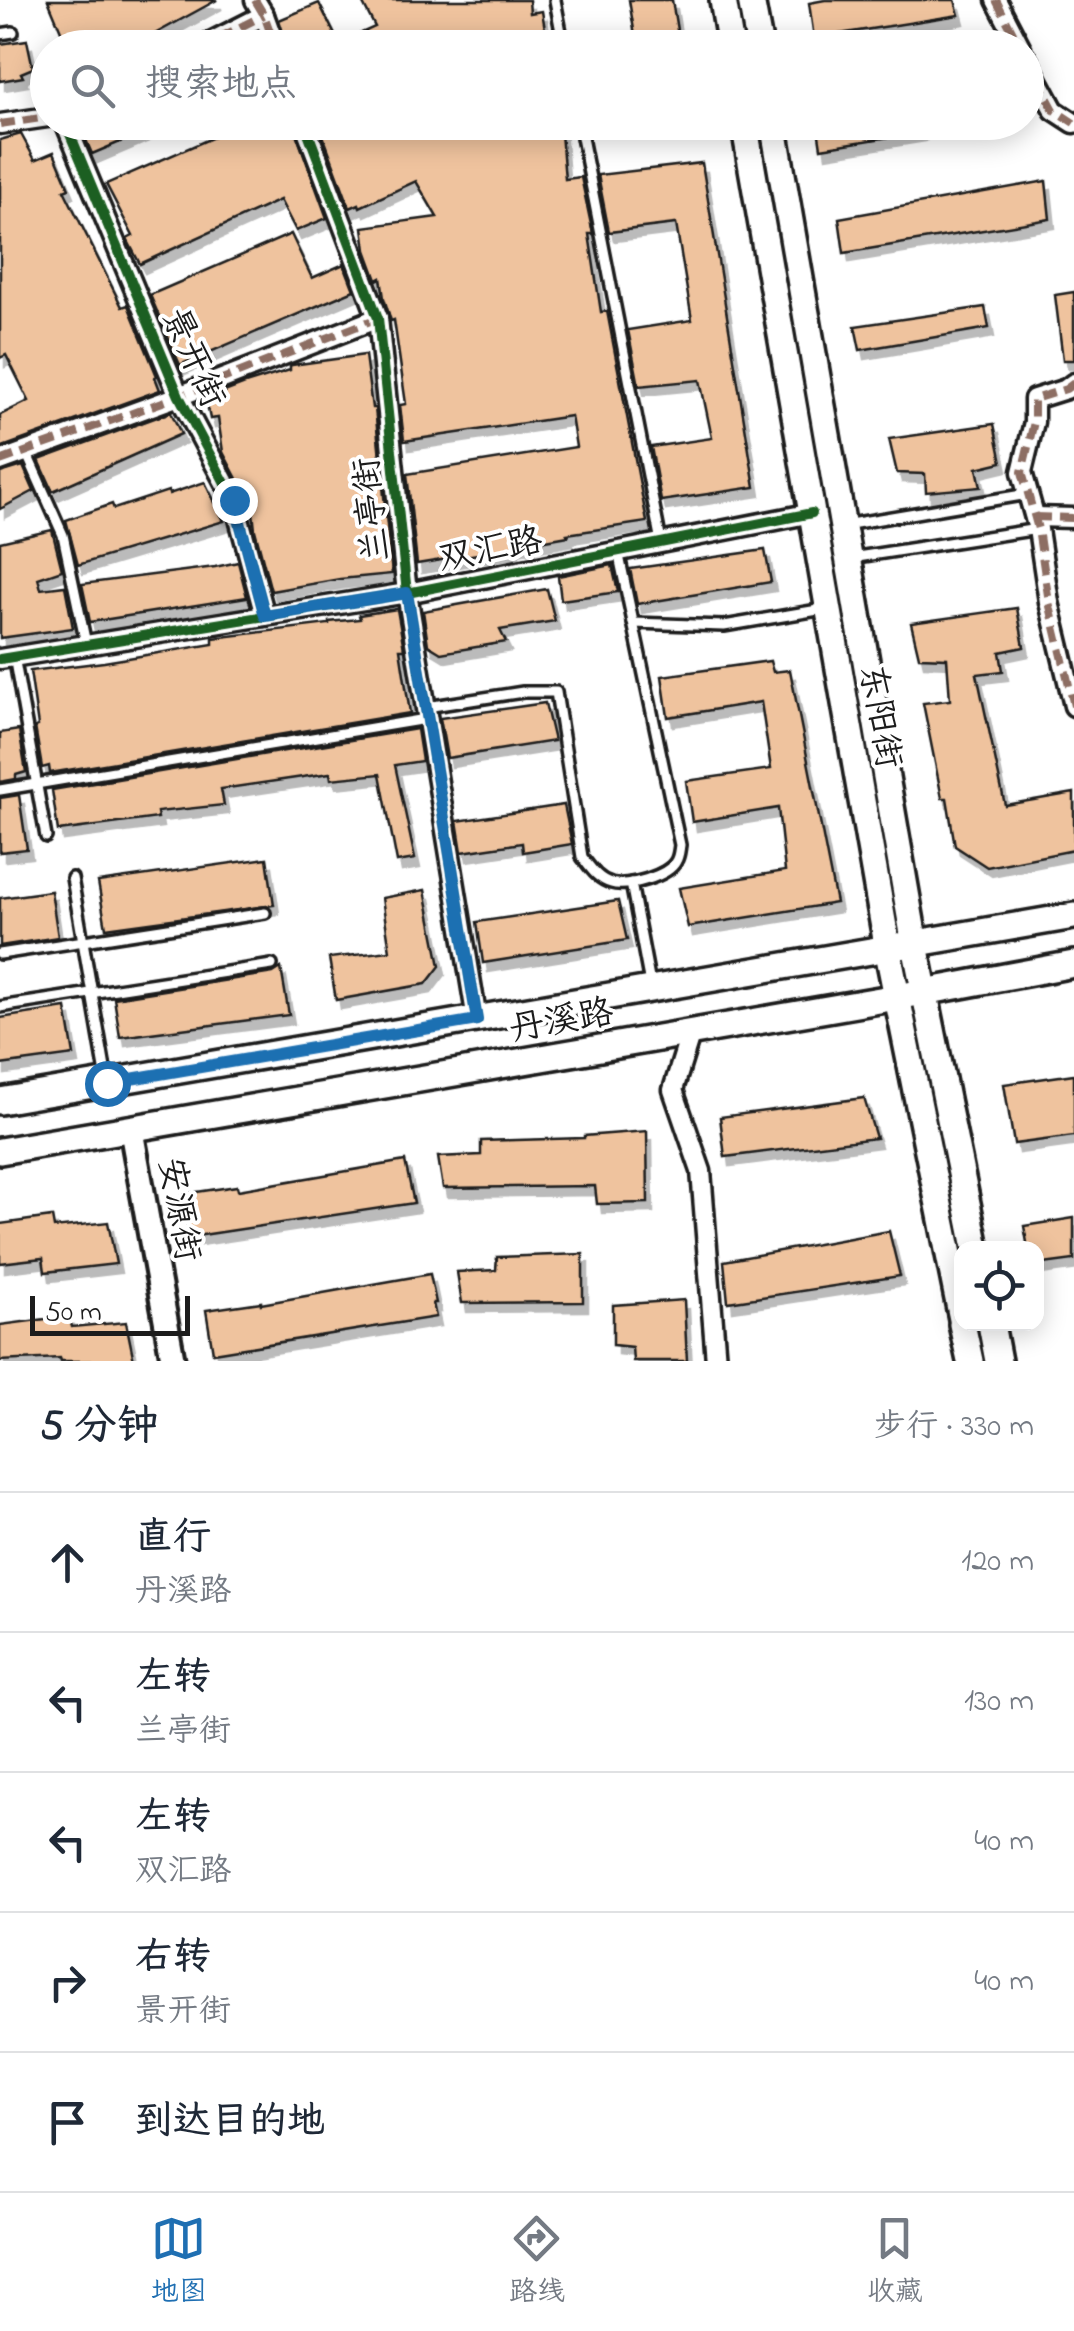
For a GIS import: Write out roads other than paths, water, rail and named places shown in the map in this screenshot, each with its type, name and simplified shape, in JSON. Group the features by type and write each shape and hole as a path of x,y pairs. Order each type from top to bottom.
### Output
{"main road":[{"path":"723,0 728,30"},
{"path":"751,0 757,30"},
{"name":"东阳街","path":"747,140 888,949 954,1281"},
{"name":"东阳街","path":"775,140 915,945 975,1241"},
{"name":"丹溪路","path":"0,1101 1074,916"},
{"name":"丹溪路","path":"0,1150 897,998 1074,964"},
{"name":"东阳街","path":"964,1331 970,1361"},
{"path":"992,1331 998,1361"}],"street":[{"path":"996,0 1011,30"},
{"path":"225,30 259,8"},
{"path":"1044,91 1054,110 1074,124"},
{"path":"0,124 30,120"},
{"name":"景开街","path":"73,140 179,396 234,500 265,616"},
{"name":"兰亭街","path":"311,140 378,318 407,593 477,1020"},
{"path":"0,461 378,318"},
{"path":"1074,382 1066,389 1034,399 1034,422 1022,472 1036,523 1049,602 1071,676 1074,706"},
{"name":"双汇路","path":"7,657 407,593 812,513"},
{"path":"1036,523 1074,518"},
{"path":"691,1032 673,1090 701,1170 716,1361"},
{"name":"安源街","path":"131,1128 173,1361"}],"lane":[{"path":"555,0 561,30"},
{"path":"0,34 13,32"},
{"path":"582,140 661,543"},
{"path":"26,452 64,534 87,644"},
{"path":"842,526 1028,494"},
{"path":"848,558 1036,523"},
{"path":"0,790 523,692 556,692 582,856 596,876 613,884 661,874 675,864 680,846 618,552"},
{"path":"633,624 724,626 828,608"},
{"path":"7,657 46,837"},
{"path":"72,878 107,1083"},
{"path":"632,883 652,990"},
{"path":"0,954 265,913"},
{"path":"0,1006 272,965"}]}
